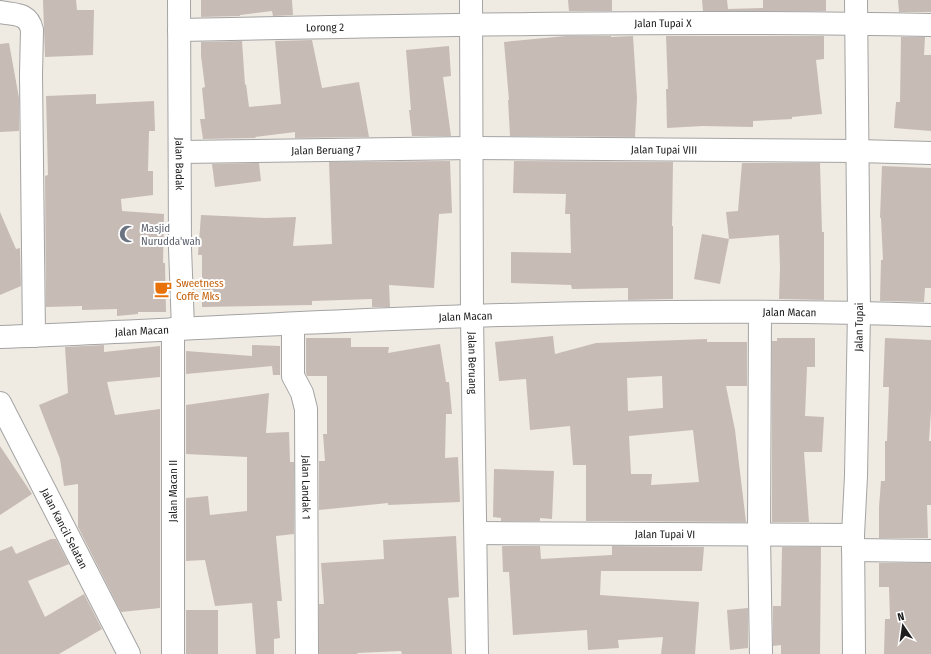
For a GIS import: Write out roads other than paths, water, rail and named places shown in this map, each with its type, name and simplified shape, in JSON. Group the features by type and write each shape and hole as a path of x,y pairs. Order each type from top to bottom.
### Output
{"street":[{"name":"Jalan Badak","path":"178,328 180,248 179,0"},
{"name":"Jalan Beruang","path":"471,0 472,316 477,654"},
{"name":"Jalan Tupai","path":"854,654 853,543 856,476 859,312 856,0"},
{"path":"0,12 16,14 27,18 31,24 32,30 31,74 34,336"},
{"name":"Jalan Tupai X","path":"470,24 856,23 931,25"},
{"name":"Lorong 2","path":"179,30 470,24"},
{"name":"Jalan Tupai VIII","path":"471,148 858,151 931,153"},
{"name":"Jalan Beruang 7","path":"180,152 471,148"},
{"name":"Jalan Macan","path":"0,337 472,316 664,312 859,312 931,315"},
{"path":"760,312 759,535 761,654"},
{"name":"Jalan Landak 1","path":"293,324 293,376 302,393 306,409 307,654"},
{"name":"Jalan Macan II","path":"173,654 178,328"},
{"name":"Jalan Kancil Selatan","path":"0,403 129,654"},
{"name":"Jalan Tupai VI","path":"476,533 759,535 931,551"}],"place":[{"name":"Masjid Nurudda'wah","path":"128,234"},
{"name":"Sweetness Coffe Mks","path":"163,289"}]}
